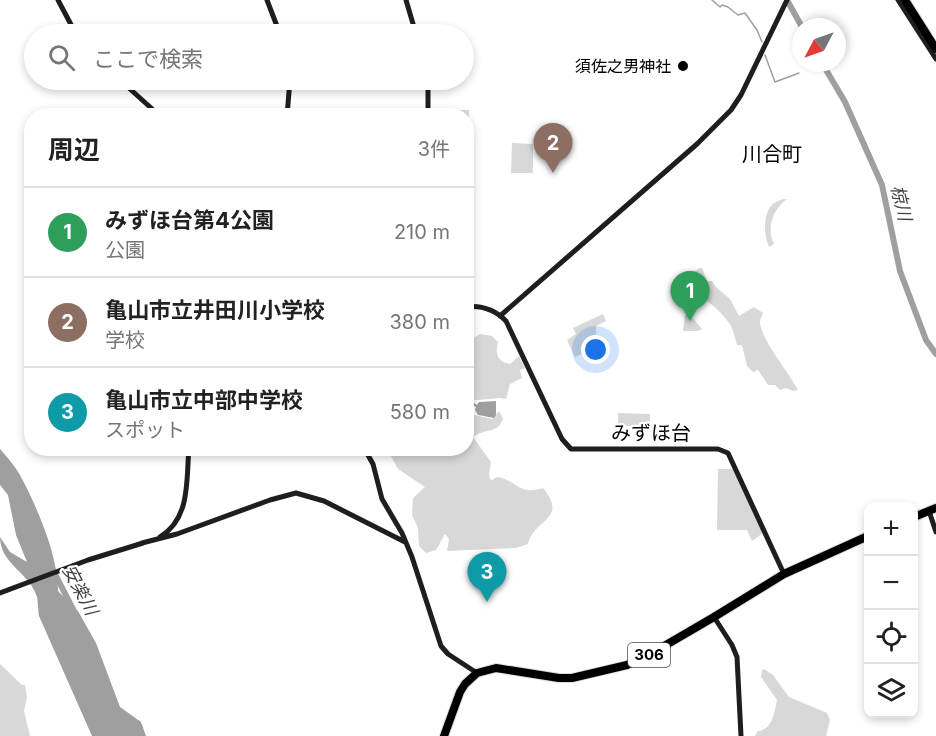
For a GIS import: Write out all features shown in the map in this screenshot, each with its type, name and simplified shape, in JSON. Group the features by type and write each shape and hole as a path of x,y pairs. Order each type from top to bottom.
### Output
{"highway":[{"path":"905,0 936,49"},
{"path":"918,515 932,509"},
{"name":"306","path":"477,673 496,668 559,678 585,676 639,660 784,574 864,538"},
{"path":"444,736 460,692 477,673"}],"street":[{"path":"57,0 70,24"},
{"path":"267,0 276,24"},
{"path":"406,0 413,24"},
{"path":"500,316 724,118 741,95 787,0"},
{"path":"898,0 936,59"},
{"path":"131,90 151,108"},
{"path":"288,108 289,90"},
{"path":"428,90 428,108"},
{"path":"474,307 481,307 500,316 511,330 568,448 592,450 718,449 726,451 784,574"},
{"path":"142,543 165,534 173,527 181,514 185,500 188,456"},
{"path":"368,456 373,464 382,499 405,542 441,646 448,654 477,673"},
{"path":"0,593 88,560 177,534 270,500 296,493 324,501 405,542"},
{"path":"932,509 936,532"},
{"path":"714,617 737,657 741,736"}],"shaded area":[{"path":"512,143 533,144 533,173 511,173"},
{"path":"787,199 772,219 771,232 774,244 769,247 765,232 766,216 771,206"},
{"path":"700,268 707,281 712,281 730,299 739,316 754,307 763,313 760,322 765,338 798,390 793,391 786,388 780,390 775,385 768,385 758,370 753,372 747,366 742,345 737,345 731,326 723,315 706,301 688,293 686,286 670,285"},
{"path":"603,314 606,321 596,326 600,345 575,357 567,340 576,334 573,328"},
{"path":"685,315 691,316 702,329 683,331"},
{"path":"480,334 492,336 498,342 497,353 502,361 510,364 519,356 525,368 520,370 522,378 510,384 506,399 474,400 474,338"},
{"path":"496,401 494,418 478,415 474,403 477,405 479,402"},
{"path":"499,411 503,419 501,424 494,429 474,436 474,415 492,419"},
{"path":"618,413 650,414 650,426 618,426"},
{"path":"474,438 491,462 490,479 497,477 504,479 528,490 543,488 550,499 551,513 531,535 528,544 516,548 447,551 449,539 445,534 436,550 426,553 419,546 418,528 412,515 413,498 425,487 398,469 391,456 474,456"},
{"path":"0,449 20,475 39,516 54,562 58,591 78,611 96,643 120,707 141,722 146,736 92,736 39,616 37,597 28,581 10,562 1,546 0,537 10,552 27,562 16,535 8,495 0,485"},
{"path":"718,469 733,469 763,533 752,541 747,530 717,530"},
{"path":"0,664 22,685 25,685 27,697 24,711 30,736 0,736"},
{"path":"764,669 773,675 789,697 827,713 830,720 826,736 755,736 758,731 770,724 777,700 761,677"}],"waterway":[{"path":"712,0 720,7 722,5 728,7 738,15 745,13 762,42"},
{"name":"椋川","path":"787,0 797,18"},
{"path":"765,55 775,82 799,73"},
{"name":"椋川","path":"827,72 845,102 882,185 900,271 926,340 936,354"},
{"name":"安楽川","path":"56,576 73,609"}],"place":[{"name":"須佐之男神社","path":"683,66"},
{"name":"亀山市立井田川小学校","path":"553,173"},
{"name":"みずほ台第4公園","path":"690,321"},
{"name":"亀山市立中部中学校","path":"487,602"}],"district":[{"name":"川合町","path":"772,154"},
{"name":"みずほ台","path":"651,433"}]}
